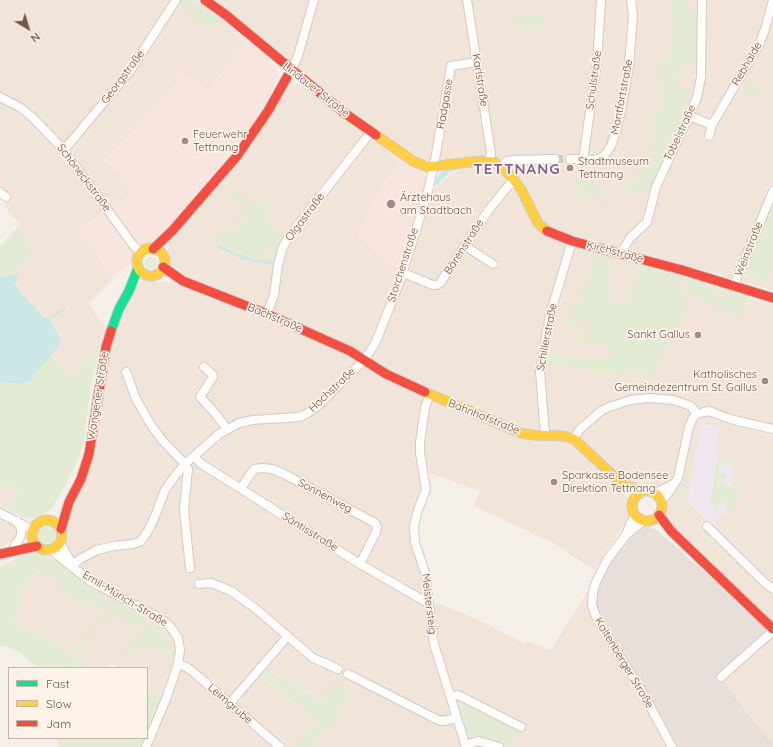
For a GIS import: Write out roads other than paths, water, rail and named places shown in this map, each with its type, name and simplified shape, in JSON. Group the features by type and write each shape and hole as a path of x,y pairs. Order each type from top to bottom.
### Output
{"main road":[{"name":"Lindauer Straße","path":"205,0 226,15 290,70 371,132 413,161 428,167 433,167"},
{"path":"153,249 172,231 250,139 268,111 290,70"},
{"path":"433,167 490,161"},
{"name":"Kirchstraße","path":"490,161 501,166 515,182 541,227 554,235 734,285 773,298"},
{"path":"163,256 157,250 153,249 148,249 141,252 137,260 138,268 143,274 152,276 160,272 163,267 163,256 172,231"},
{"name":"Bachstraße","path":"163,267 183,281 267,314 350,351 364,360"},
{"name":"Wangener Straße","path":"61,529 69,502 81,479 89,454 106,347 119,309 129,291 138,268"},
{"name":"Bachstraße","path":"152,276 170,281 183,281"},
{"name":"Wangener Straße","path":"129,291 137,283 152,276"},
{"name":"Bahnhofstraße","path":"364,360 386,374 521,433 564,436 574,439"},
{"path":"574,439 620,482 632,502 632,509 671,530 773,630"},
{"path":"620,482 642,492 654,494 661,502 661,508 647,518"},
{"path":"632,502 636,496 642,492"},
{"name":"Wangener Straße","path":"49,521 69,502"},
{"path":"3,553 33,531 41,522 49,521 56,524 61,529 62,536 60,543 51,550 42,549 37,546 33,540 33,531"},
{"path":"3,553 37,546"}],"street":[{"name":"Georgstraße","path":"64,150 130,71 176,0"},
{"path":"290,70 296,59 314,0"},
{"name":"Karlstraße","path":"467,0 491,153 490,161"},
{"name":"Schulstraße","path":"583,160 598,56 601,0"},
{"name":"Montfortstraße","path":"570,159 596,160 603,157 608,152 616,132 632,45 633,15 631,0"},
{"name":"Tobelstraße","path":"622,254 630,238 647,222 656,187 697,97 700,77 702,0"},
{"name":"Rebhalde","path":"709,136 712,125 760,43 773,0"},
{"name":"Radgasse","path":"433,167 452,66 477,62"},
{"name":"Schöneckstraße","path":"0,97 21,108 32,117 64,150 133,245 141,252"},
{"path":"689,116 712,125"},
{"name":"Olgastraße","path":"267,314 274,295 282,249 289,236 371,132"},
{"path":"501,166 508,161 555,159"},
{"name":"Storchenstraße","path":"364,360 376,344 403,273 428,191 433,167"},
{"name":"Bärenstraße","path":"403,273 436,285 440,283 488,211 508,186 515,182"},
{"name":"Weinstraße","path":"734,285 773,191"},
{"name":"Schillerstraße","path":"545,435 540,371 544,341 550,315 572,241"},
{"path":"465,246 493,264"},
{"name":"Hochstraße","path":"73,566 80,559 97,550 133,544 141,541 148,531 165,490 175,476 194,456 227,429 239,423 253,420 306,414 318,406 364,360"},
{"path":"204,367 212,374 212,378 200,396 227,429"},
{"path":"126,372 136,400 151,425 162,440 186,464 188,469 184,510 190,568"},
{"name":"Meistersteig","path":"430,394 425,408 420,442 420,453 426,489 417,513 414,536 417,552 425,572 434,644 466,746 478,741 499,747"},
{"path":"574,439 579,430 601,411 631,400 648,398 673,400 691,406 697,414"},
{"path":"661,502 678,478 690,423 697,414 709,411 730,419 773,429"},
{"name":"Säntisstraße","path":"194,456 200,462 360,564 428,603"},
{"name":"Sonnenweg","path":"241,488 254,470 263,468 272,469 375,523 377,527 376,532 360,564"},
{"path":"654,494 673,484"},
{"path":"0,513 33,531"},
{"name":"Kaltenberger Straße","path":"647,518 626,536 615,548 600,571 593,592 592,605 597,619 645,696 672,747"},
{"path":"15,545 21,535 21,528 17,521"},
{"path":"707,526 773,589"},
{"name":"Emil-Münch-Straße","path":"60,543 73,566"},
{"name":"Emil-Münch-Straße","path":"51,550 90,581 156,616 169,625 179,641 180,650 178,664 166,699 146,747"},
{"path":"199,584 211,583 231,592 255,608 313,658 338,669"},
{"path":"721,677 773,630"},
{"path":"230,703 287,637"},
{"name":"Leimgrube","path":"178,664 186,666 280,747"},
{"path":"348,674 438,720 443,721 456,718"},
{"path":"451,697 458,695 521,727"}],"water":[{"path":"461,169 450,172 436,186 434,185 438,176 444,170"},
{"path":"13,273 18,277 17,282 14,285 45,319 49,319 62,341 50,358 32,377 32,379 23,384 0,382 0,276 6,277"}],"waterway":[{"path":"625,63 626,54"},
{"path":"607,142 616,116 624,69"},
{"path":"217,246 239,256 256,261 277,263"},
{"path":"47,320 65,308"}],"tunnel":[{"path":"555,159 570,159"}],"place":[{"name":"Feuerwehr Tettnang","path":"185,141"},
{"name":"Stadtmuseum Tettnang","path":"570,168"},
{"name":"Ärztehaus am Stadtbach","path":"391,204"},
{"name":"Sankt Gallus","path":"698,335"},
{"name":"Katholisches Gemeindezentrum St. Gallus","path":"765,381"},
{"name":"Sparkasse Bodensee Direktion Tettnang","path":"554,482"}],"district":[{"name":"TETTNANG","path":"517,169"}]}
